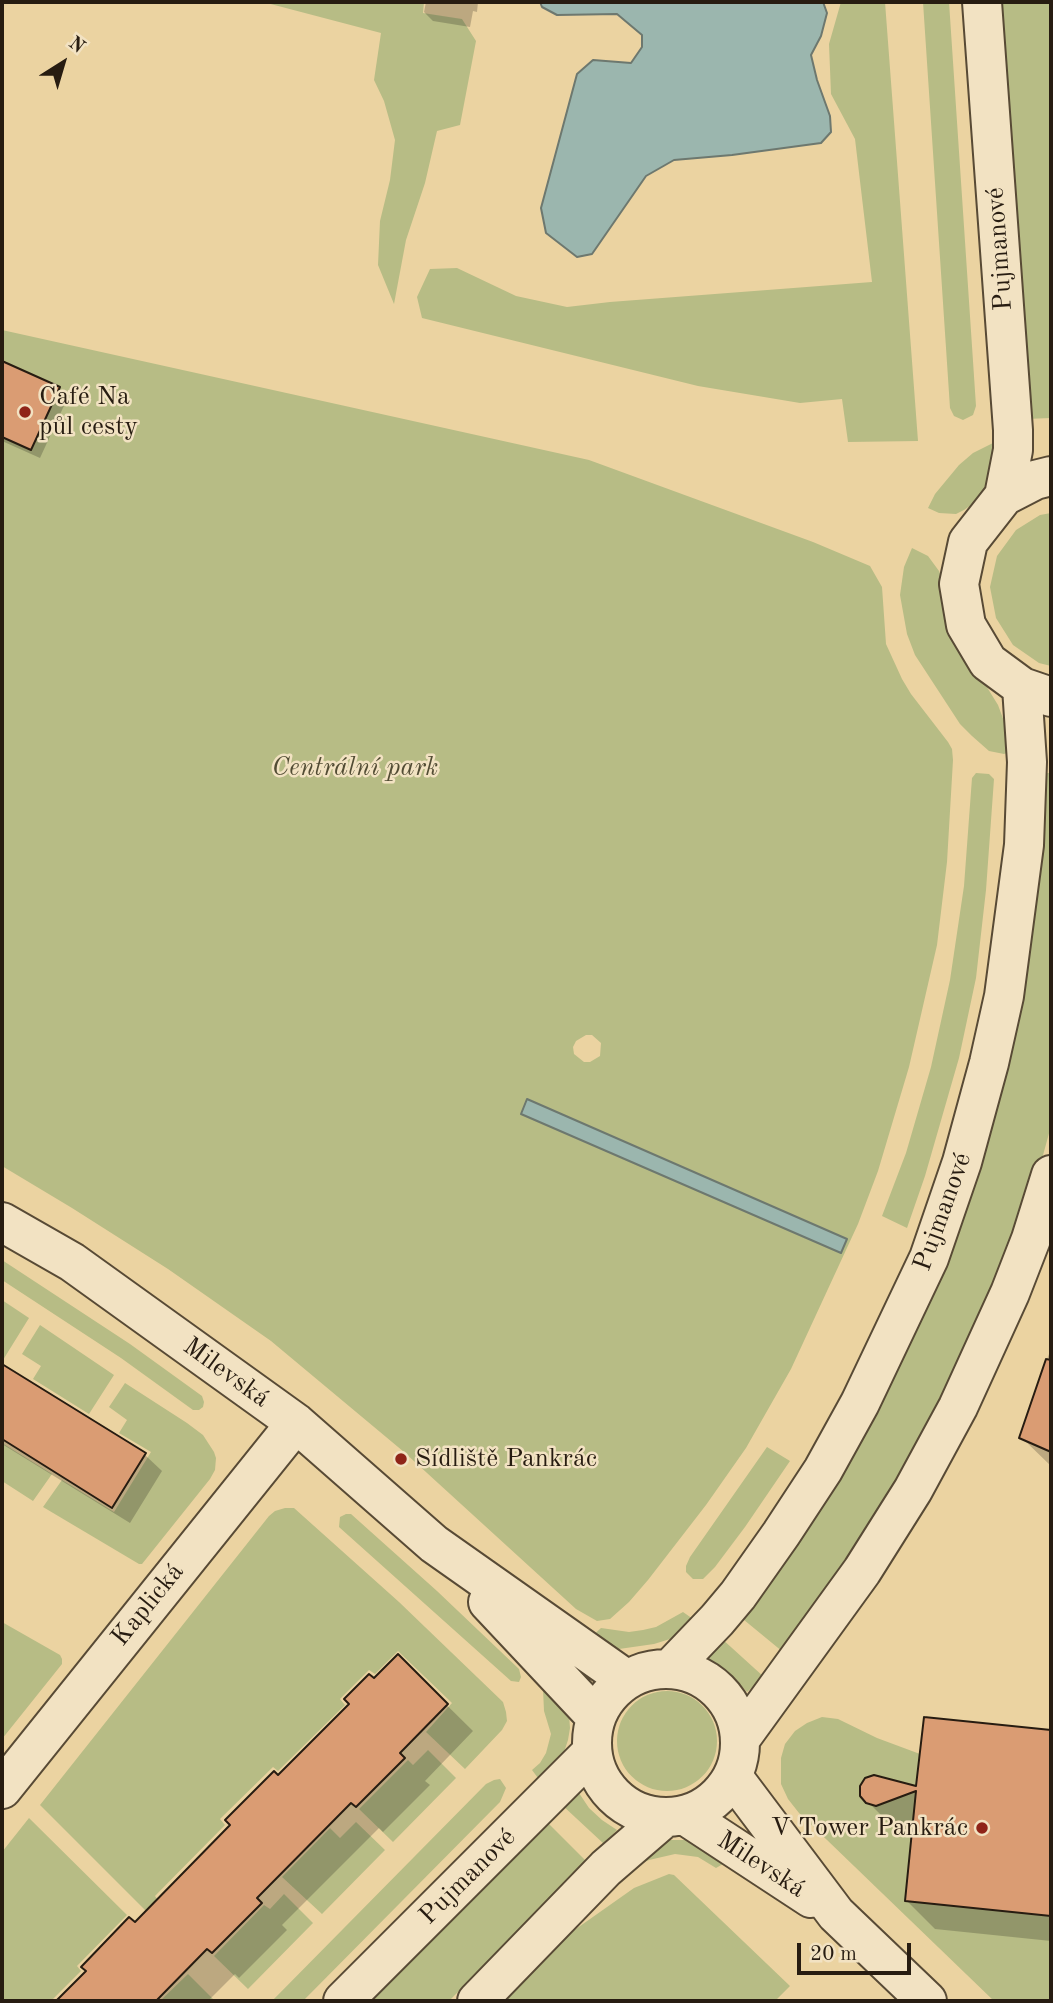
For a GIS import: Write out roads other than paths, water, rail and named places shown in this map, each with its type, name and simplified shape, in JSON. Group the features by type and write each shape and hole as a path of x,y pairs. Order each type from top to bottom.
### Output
{"street":[{"name":"Pujmanové","path":"982,2 1013,430 1013,450 1003,496"},
{"path":"1037,692 988,662 966,625 959,584 968,542 1003,496 1035,480 1051,477"},
{"name":"Pujmanové","path":"671,1668 738,1595 822,1470 860,1403 929,1258 962,1162 1004,996 1024,845 1027,762 1037,692"},
{"path":"741,1738 862,1571 913,1490 958,1407 1010,1293 1031,1239 1051,1175"},
{"name":"Milevská","path":"2,1222 72,1262 296,1423 435,1544 627,1679"},
{"name":"Kaplická","path":"2,1789 296,1423"},
{"name":"Milevská","path":"435,1544 594,1734 598,1772 608,1790 624,1805 643,1814 675,1817 705,1807 721,1794 733,1777 740,1758 741,1738 737,1717 726,1698 711,1683 692,1673 671,1668"},
{"path":"594,1734 608,1695 627,1679 648,1670 671,1668"},
{"name":"Pujmanové","path":"343,2001 594,1734"},
{"name":"Milevská","path":"733,1777 836,1914 927,2001"},
{"path":"477,2001 606,1868 675,1817"},
{"name":"Milevská","path":"675,1817 836,1914"}],"water":[{"path":"540,2 823,2 827,13 821,36 811,55 830,116 831,132 821,143 674,160 646,176 592,254 577,257 546,233 541,208 577,74 593,60 631,63 642,47 642,35 617,14 557,15 542,7"},
{"path":"527,1099 847,1239 841,1253 521,1114"}],"place":[{"name":"Café Na půl cesty","path":"25,412"},
{"name":"Sídliště Pankrác","path":"401,1459"},
{"name":"V Tower Pankrác","path":"982,1828"}],"park label":[{"name":"Centrální park","path":"355,768"}]}
